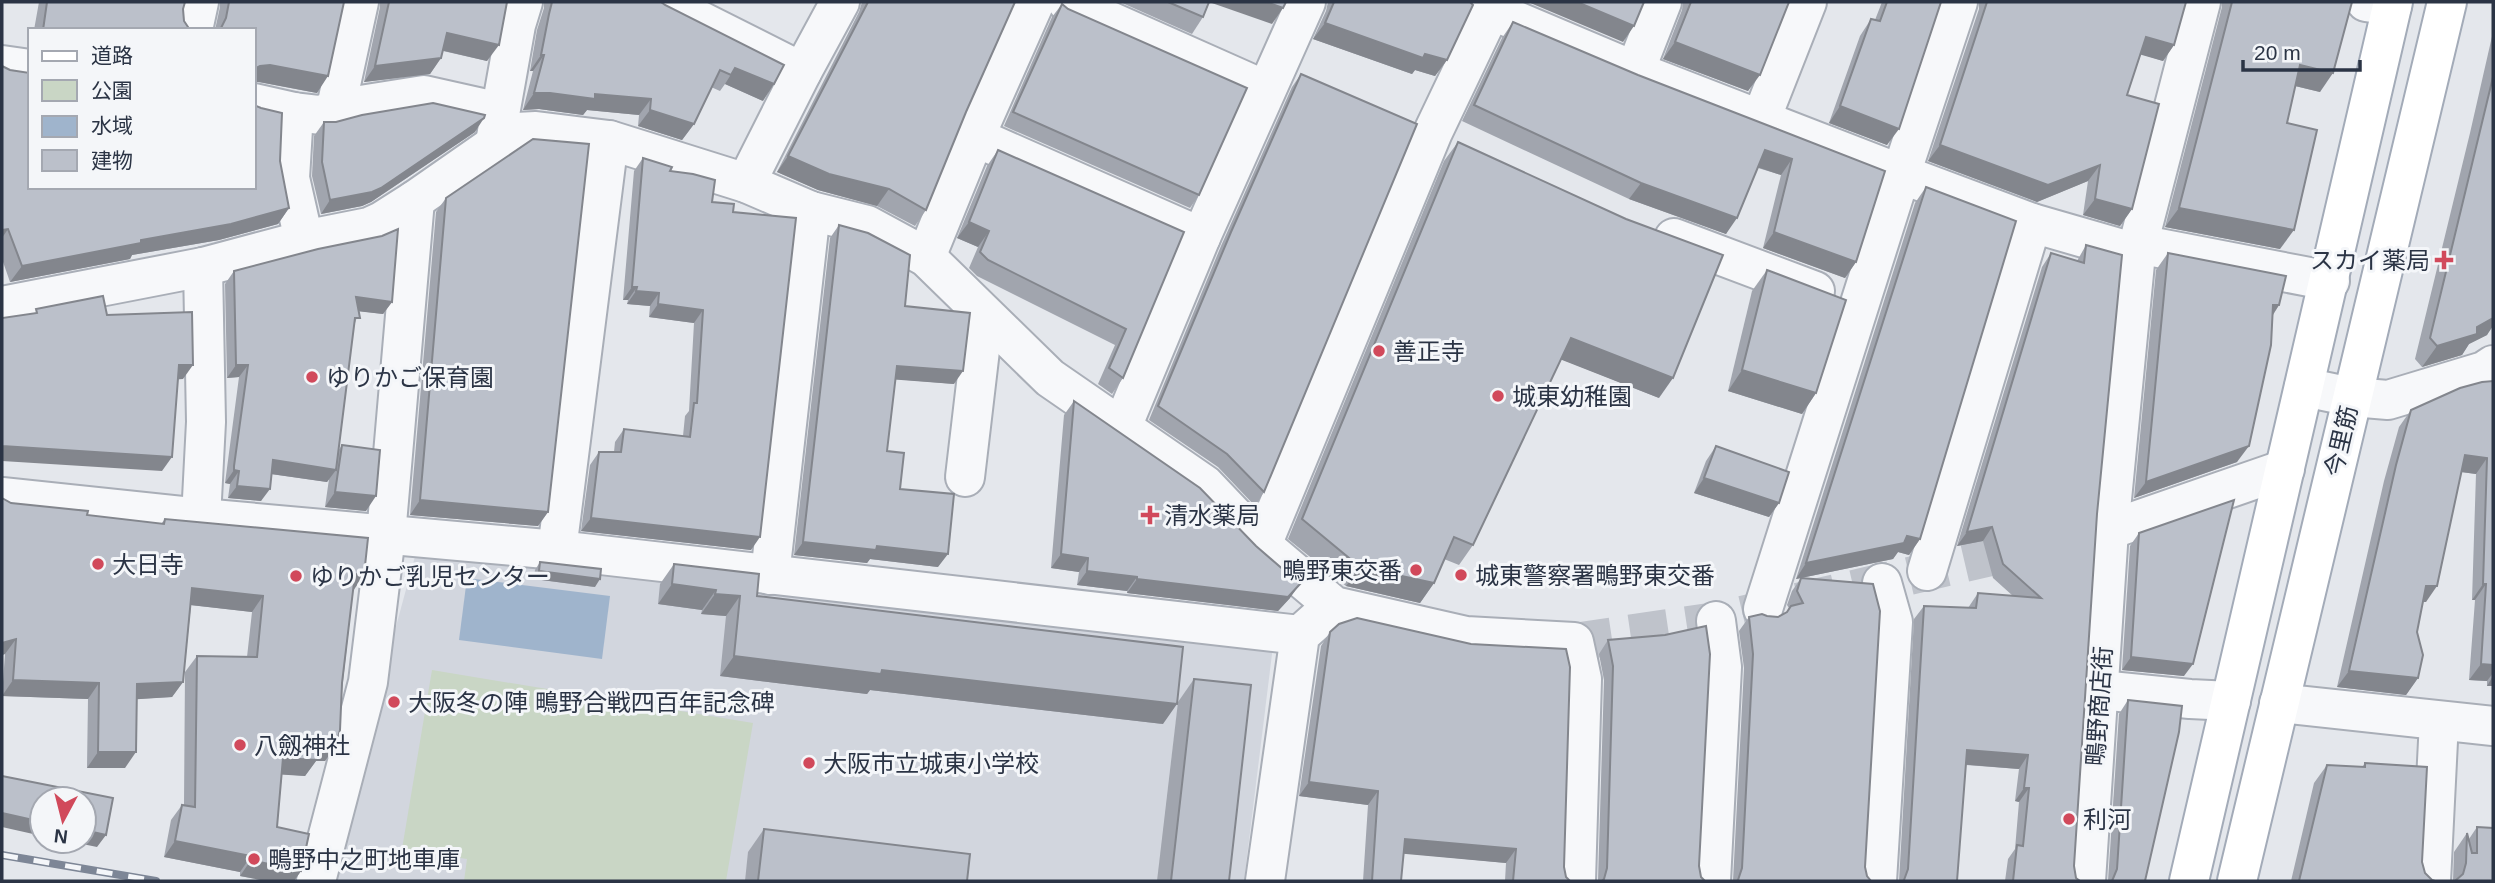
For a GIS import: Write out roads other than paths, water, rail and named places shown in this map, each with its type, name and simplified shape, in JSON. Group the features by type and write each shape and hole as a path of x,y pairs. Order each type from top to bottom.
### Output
{"main road":[{"name":"今里筋","path":"2237,881 2447,2"},
{"name":"今里筋","path":"2189,881 2330,281 2384,3"}],"street":[{"path":"193,28 199,2"},
{"path":"335,112 359,2"},
{"path":"2,306 202,267 304,240 369,227 382,221 415,200 497,128 516,25 523,2"},
{"path":"663,2 802,72"},
{"path":"746,183 840,2"},
{"path":"926,257 975,137 1035,2"},
{"path":"1067,2 1265,90"},
{"path":"1122,427 1201,237 1306,2"},
{"path":"1635,71 1662,2"},
{"path":"1761,119 1807,2"},
{"path":"1763,609 1958,2"},
{"name":"鴫野商店街","path":"2086,881 2109,530 2137,248 2201,2"},
{"path":"1262,545 1446,138 1486,5 1635,71 2032,223 2137,248 2330,281"},
{"path":"2,65 28,69"},
{"path":"256,103 320,115 348,107 424,95 497,128 609,140 746,183 811,211 867,225 926,257 1050,378 1205,485 1262,545 1334,606 1466,636 1574,642 1582,679 1576,881"},
{"path":"294,112 290,178 304,240"},
{"path":"975,137 1201,237"},
{"path":"557,550 609,140"},
{"path":"316,881 368,682 386,535 415,200"},
{"path":"770,575 811,211"},
{"path":"1927,571 2032,223"},
{"path":"1646,228 1859,307"},
{"path":"201,518 206,422 202,267"},
{"path":"965,477 984,316"},
{"path":"2304,387 2352,397 2388,400 2490,369"},
{"path":"2109,530 2285,469"},
{"path":"2,497 557,550 1300,635"},
{"path":"1877,881 1893,622 1882,583"},
{"path":"1265,881 1300,635 1334,606"},
{"path":"1712,881 1722,667 1716,621"},
{"path":"2100,690 2231,701"},
{"path":"2279,703 2493,726"},
{"path":"2431,881 2439,721"}],"water":[{"path":"467,578 610,596 602,659 459,640"}],"tunnel":[{"path":"1574,642 1716,621 2038,546"}],"railway":[{"path":"2,855 156,881"}],"place":[{"name":"スカイ薬局","path":"2444,260"},
{"name":"善正寺","path":"1379,351"},
{"name":"ゆりかご保育園","path":"312,377"},
{"name":"城東幼稚園","path":"1498,396"},
{"name":"清水薬局","path":"1150,515"},
{"name":"大日寺","path":"98,564"},
{"name":"鴫野東交番","path":"1416,570"},
{"name":"城東警察署鴫野東交番","path":"1461,575"},
{"name":"ゆりかご乳児センター","path":"296,576"},
{"name":"大阪冬の陣 鴫野合戦四百年記念碑","path":"394,702"},
{"name":"八劔神社","path":"240,745"},
{"name":"大阪市立城東小学校","path":"809,763"},
{"name":"利河","path":"2069,819"},
{"name":"鴫野中之町地車庫","path":"254,859"}]}
